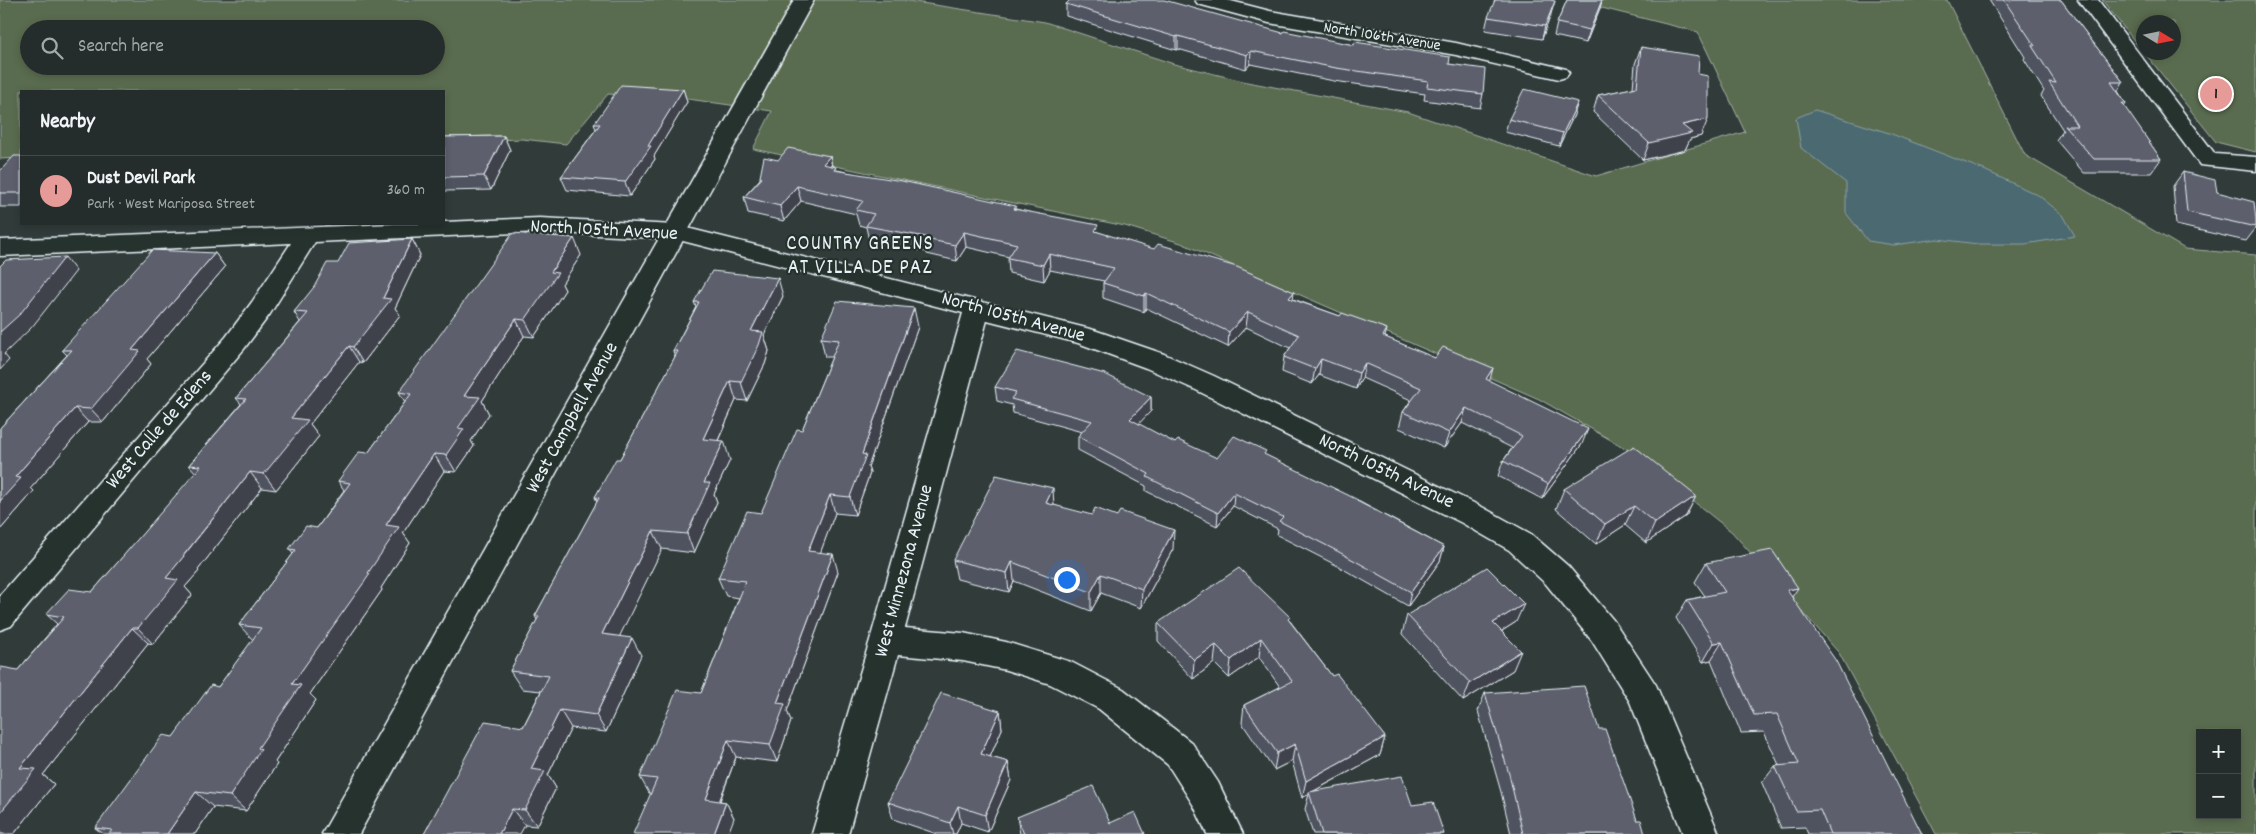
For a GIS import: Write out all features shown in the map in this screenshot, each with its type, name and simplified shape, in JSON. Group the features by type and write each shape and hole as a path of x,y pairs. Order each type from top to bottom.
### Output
{"street":[{"name":"West Campbell Avenue","path":"340,834 544,471 804,0"},
{"name":"North 106th Avenue","path":"1205,0 1269,17 1456,49 1559,73"},
{"path":"2088,0 2208,160 2256,164"},
{"name":"North 105th Avenue","path":"0,248 540,225 675,232 1085,336 1155,361 1205,383 1454,506 1520,542 1557,575 1603,631 1644,695 1701,834"},
{"name":"West Calle de Edens","path":"0,617 235,343 261,308 308,235"},
{"name":"West Minnezona Avenue","path":"830,834 886,640 977,308"},
{"path":"886,640 963,647 1006,656 1059,672 1111,699 1180,754 1206,794 1225,834"}],"green space":[{"path":"0,0 902,0 1045,22 1174,64 1247,82 1408,112 1596,176 1745,132 1698,32 1570,0 1947,0 2025,155 2185,249 2256,255 2256,834 1936,834 1839,653 1732,532 1630,451 1539,399 1181,243 1125,226 753,149 772,111 688,99 608,94 566,144 522,139 445,142 445,90 20,90 20,158 0,159"},
{"path":"2102,0 2256,0 2256,152 2216,142 2150,60 2181,60 2181,15 2136,15 2136,43"}],"water":[{"path":"1815,110 1889,133 1984,170 2038,195 2063,215 2075,236 2025,244 1978,244 1937,239 1894,245 1868,241 1846,213 1846,183 1801,148 1796,118"}],"building":[{"path":"1070,0 1164,0 1283,33 1284,31 1354,45 1355,42 1450,57 1449,64 1485,69 1483,94 1427,87 1428,81 1336,68 1251,51 1247,55 1176,37 1066,4"},
{"path":"1495,0 1555,1 1545,26 1488,17"},
{"path":"1567,0 1602,0 1590,30 1557,23"},
{"path":"2004,0 2061,0 2123,82 2111,82 2126,104 2122,103 2161,159 2094,159 2065,126 2077,126 2049,82 2056,83 2032,46 2035,46"},
{"path":"1641,47 1699,56 1698,74 1708,76 1708,119 1682,125 1692,133 1649,143 1598,95 1637,87"},
{"path":"621,85 683,89 648,146 651,146 625,182 561,177 600,124 594,124"},
{"path":"1524,89 1578,102 1563,133 1509,119"},
{"path":"504,136 484,176 445,177 445,137"},
{"path":"788,148 830,156 823,164 836,167 834,170 902,181 1016,206 1014,209 1098,225 1095,231 1154,249 1158,244 1237,267 1294,292 1289,298 1340,316 1342,313 1387,329 1383,336 1435,358 1443,347 1493,368 1486,379 1588,429 1548,484 1503,461 1522,436 1466,408 1449,433 1403,412 1421,388 1365,363 1359,373 1321,359 1315,369 1284,357 1299,335 1248,312 1229,332 1146,293 1144,296 1103,283 1114,268 1049,254 1043,265 1008,258 1017,244 964,232 955,245 925,239 926,237 866,226 874,214 856,210 863,201 797,186 780,206 744,197 762,178 760,177 764,157 778,160"},
{"path":"14,156 20,156 20,193 0,193 0,171"},
{"path":"2183,172 2215,180 2217,192 2254,202 2256,227 2187,212"},
{"path":"513,233 574,238 551,272 558,273 525,320 516,319 464,396 480,397 458,428 464,429 446,455 434,454 386,525 399,527 368,573 370,574 292,684 301,685 258,748 261,749 230,796 196,792 167,834 109,834 112,830 95,828 163,735 173,737 211,685 218,687 261,628 239,625 296,550 289,549 306,526 317,528 350,483 338,481 359,452 368,453 411,394 399,392"},
{"path":"412,239 383,298 391,299 353,347 349,346 291,418 308,420 264,474 250,472 183,556 166,578 178,580 138,628 132,628 20,768 36,769 0,813 0,668 18,670 64,617 46,614 69,589 92,592 201,466 189,465 246,399 236,398 308,313 294,312 314,287 327,263 338,263 349,243"},
{"path":"152,250 215,253 132,350 140,351 91,409 75,408 15,477 21,478 0,501 0,428 72,350 62,350"},
{"path":"65,257 20,314 0,332 0,266 6,260"},
{"path":"712,271 778,278 751,331 763,332 759,345 741,382 730,381 703,439 724,441 704,483 710,483 687,534 653,531 602,634 632,638 596,715 560,710 531,769 545,771 525,810 512,809 499,834 424,834 485,721 523,727 549,676 510,671 539,616 535,616 599,498 595,497 616,459 620,459 678,351 673,351 699,302 694,302"},
{"path":"837,301 914,308 862,454 866,455 850,497 830,495 808,551 833,554 777,703 785,704 770,745 728,740 706,799 726,802 714,834 633,834 657,779 640,777 677,690 701,693 746,581 718,578 747,511 761,513 797,429 802,430 839,340 821,338"},
{"path":"1017,351 1105,374 1151,397 1130,419 1175,443 1178,440 1217,458 1234,436 1266,451 1264,454 1358,500 1444,547 1411,592 1279,521 1283,517 1234,493 1218,513 1147,477 1149,474 1078,436 1092,421 1011,399 1016,392 995,387"},
{"path":"1634,446 1696,496 1655,523 1634,506 1605,524 1564,489"},
{"path":"996,475 1053,488 1046,503 1092,515 1095,508 1117,516 1120,511 1174,530 1142,589 1101,574 1091,592 1012,562 1007,573 953,560"},
{"path":"1772,550 1798,588 1787,590 1836,661 1922,834 1830,834 1820,810 1796,811 1775,766 1799,764 1777,714 1754,715 1722,642 1714,643 1687,600 1725,592 1706,563"},
{"path":"1487,567 1524,604 1493,623 1521,651 1470,683 1407,615"},
{"path":"1239,568 1290,617 1288,619 1332,676 1337,674 1385,737 1306,781 1295,744 1277,753 1244,705 1292,681 1261,638 1231,660 1216,645 1194,660 1158,623"},
{"path":"1584,686 1599,729 1605,729 1637,820 1641,820 1645,834 1523,834 1509,774 1485,693"},
{"path":"941,693 1000,711 981,754 1008,762 985,815 958,806 950,823 888,802"},
{"path":"1402,776 1412,805 1433,802 1444,834 1322,834 1309,792"},
{"path":"1093,786 1110,823 1135,812 1145,834 1024,834 1017,817"}],"place":[{"name":"Dust Devil Park","path":"2216,94"}],"district":[{"name":"COUNTRY GREENS AT VILLA DE PAZ","path":"860,257"}]}
